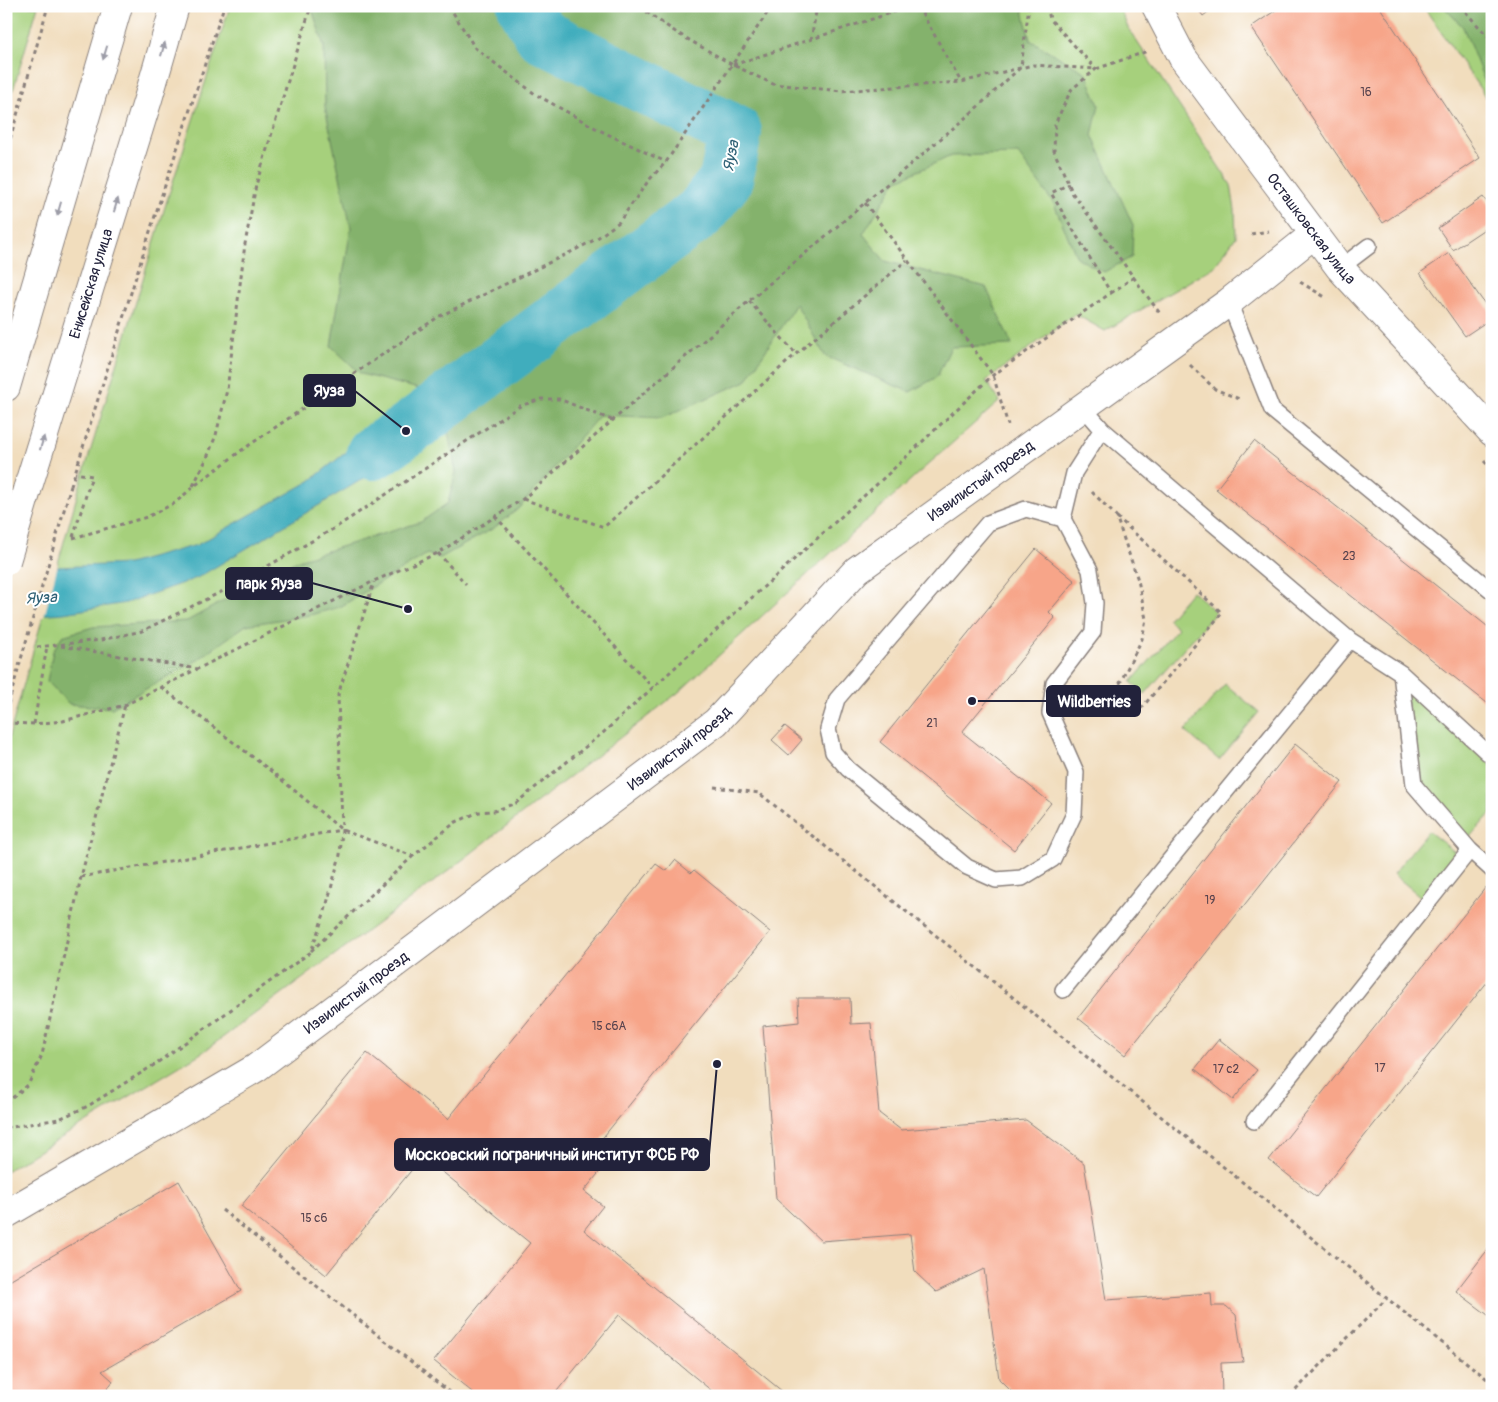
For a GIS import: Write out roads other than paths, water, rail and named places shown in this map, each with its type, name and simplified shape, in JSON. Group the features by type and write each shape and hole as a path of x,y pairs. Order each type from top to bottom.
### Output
{"street":[{"path":"6,386 118,6"},
{"name":"Енисейская улица","path":"6,561 175,6"},
{"name":"Осташковская улица","path":"1156,6 1183,58 1340,268 1492,432"},
{"name":"Извилистый проезд","path":"6,1214 256,1068 716,722 857,570 1082,406 1229,302 1314,235"}],"lane":[{"path":"1340,268 1369,246"},
{"path":"1229,302 1272,410 1492,591"},
{"path":"1082,406 1102,429 1350,640 1401,673 1492,757"},
{"path":"1063,519 1026,509 988,523 838,699 828,729 833,752 848,769 967,867 996,880 1022,878 1053,859 1074,814 1076,772 1050,713 1054,683 1093,632 1095,603 1090,570 1063,519 1074,473 1102,429"},
{"path":"1063,990 1350,640"},
{"path":"1401,673 1414,785 1470,850 1492,870"},
{"path":"1254,1121 1470,850"}],"water":[{"path":"421,397 438,416 440,430 408,452 197,578 126,603 64,613 6,617 57,567 128,564 197,545 310,481 380,425"}],"waterway":[{"name":"Яуза","path":"373,453 406,431 700,213 726,180 735,132 541,35 524,6"}],"place":[{"name":"Яуза","path":"406,431"},
{"name":"парк Яуза","path":"408,609"},
{"name":"Wildberries","path":"972,701"},
{"name":"Московский пограничный институт ФСБ РФ","path":"717,1064"}]}
